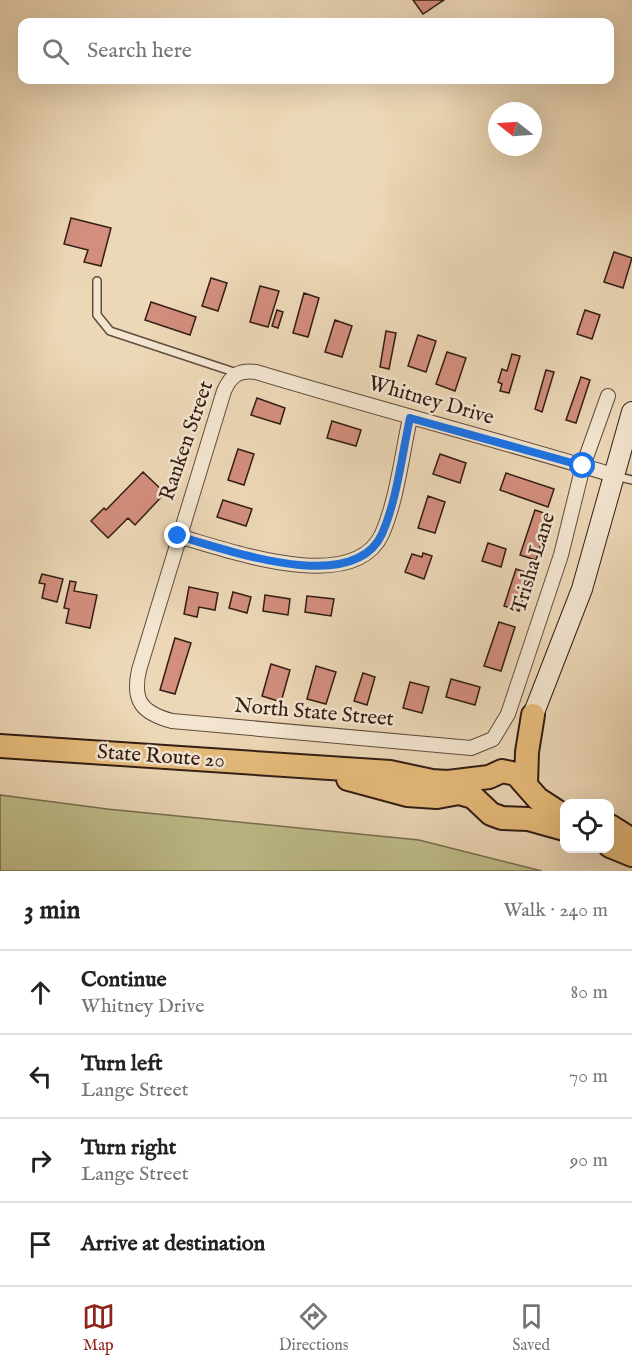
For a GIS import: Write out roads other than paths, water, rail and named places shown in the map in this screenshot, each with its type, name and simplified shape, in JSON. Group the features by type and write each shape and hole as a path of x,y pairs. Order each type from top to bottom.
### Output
{"main road":[{"path":"484,806 482,790 520,746 533,715"},
{"path":"514,817 523,810 528,800 527,752 533,715"},
{"name":"State Route 20","path":"0,746 390,772 432,781 495,774"},
{"name":"State Route 20","path":"322,767 345,778 407,795 437,796 459,793 473,796 491,814 560,828"},
{"path":"495,774 516,774 546,806 560,814"},
{"path":"614,829 632,840"},
{"path":"614,848 632,855"}],"street":[{"name":"Whitney Drive","path":"237,373 256,372 622,477"},
{"name":"Ranken Street","path":"139,699 136,685 139,670 178,536 224,390 229,380 237,373"},
{"name":"Trisha Lane","path":"493,739 508,714 561,555 583,466 608,396"},
{"path":"533,715 622,477 632,412"},
{"path":"178,536 263,559 314,567 345,562 363,555 381,535 387,518 410,418"},
{"name":"North State Street","path":"139,699 141,706 155,717 172,721 471,748 493,739"}],"lane":[{"path":"97,282 98,315 110,331 237,373"}]}
